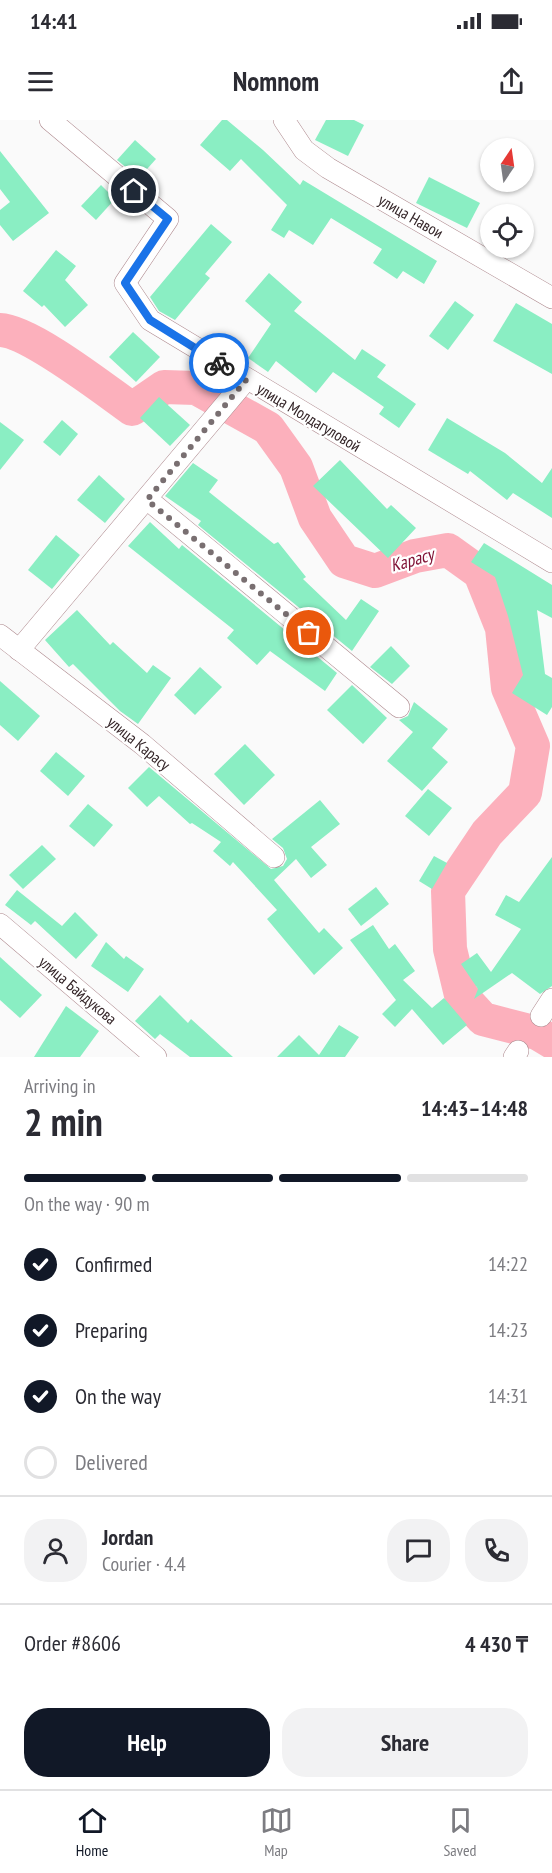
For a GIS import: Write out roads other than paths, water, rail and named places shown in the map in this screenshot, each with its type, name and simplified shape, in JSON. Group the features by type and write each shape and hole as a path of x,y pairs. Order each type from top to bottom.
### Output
{"street":[{"name":"улица Молдагуловой","path":"50,120 168,219 125,283 150,320 246,380 552,562"},
{"name":"улица Навои","path":"290,122 304,150 327,168 552,298"},
{"path":"19,650 246,380"},
{"path":"147,500 399,707"},
{"name":"улица Карасу","path":"0,635 142,744 274,857"},
{"name":"улица Байдукова","path":"0,924 156,1057"}],"waterway":[{"name":"Карасу","path":"0,330 13,333 48,350 132,409 164,387 196,388 268,428 296,467 315,518 344,561 375,571 415,556 448,550 480,573 502,628 508,688 533,746 525,793 487,833 448,891 450,949 461,995 483,1019 537,1033 552,1042"}]}
